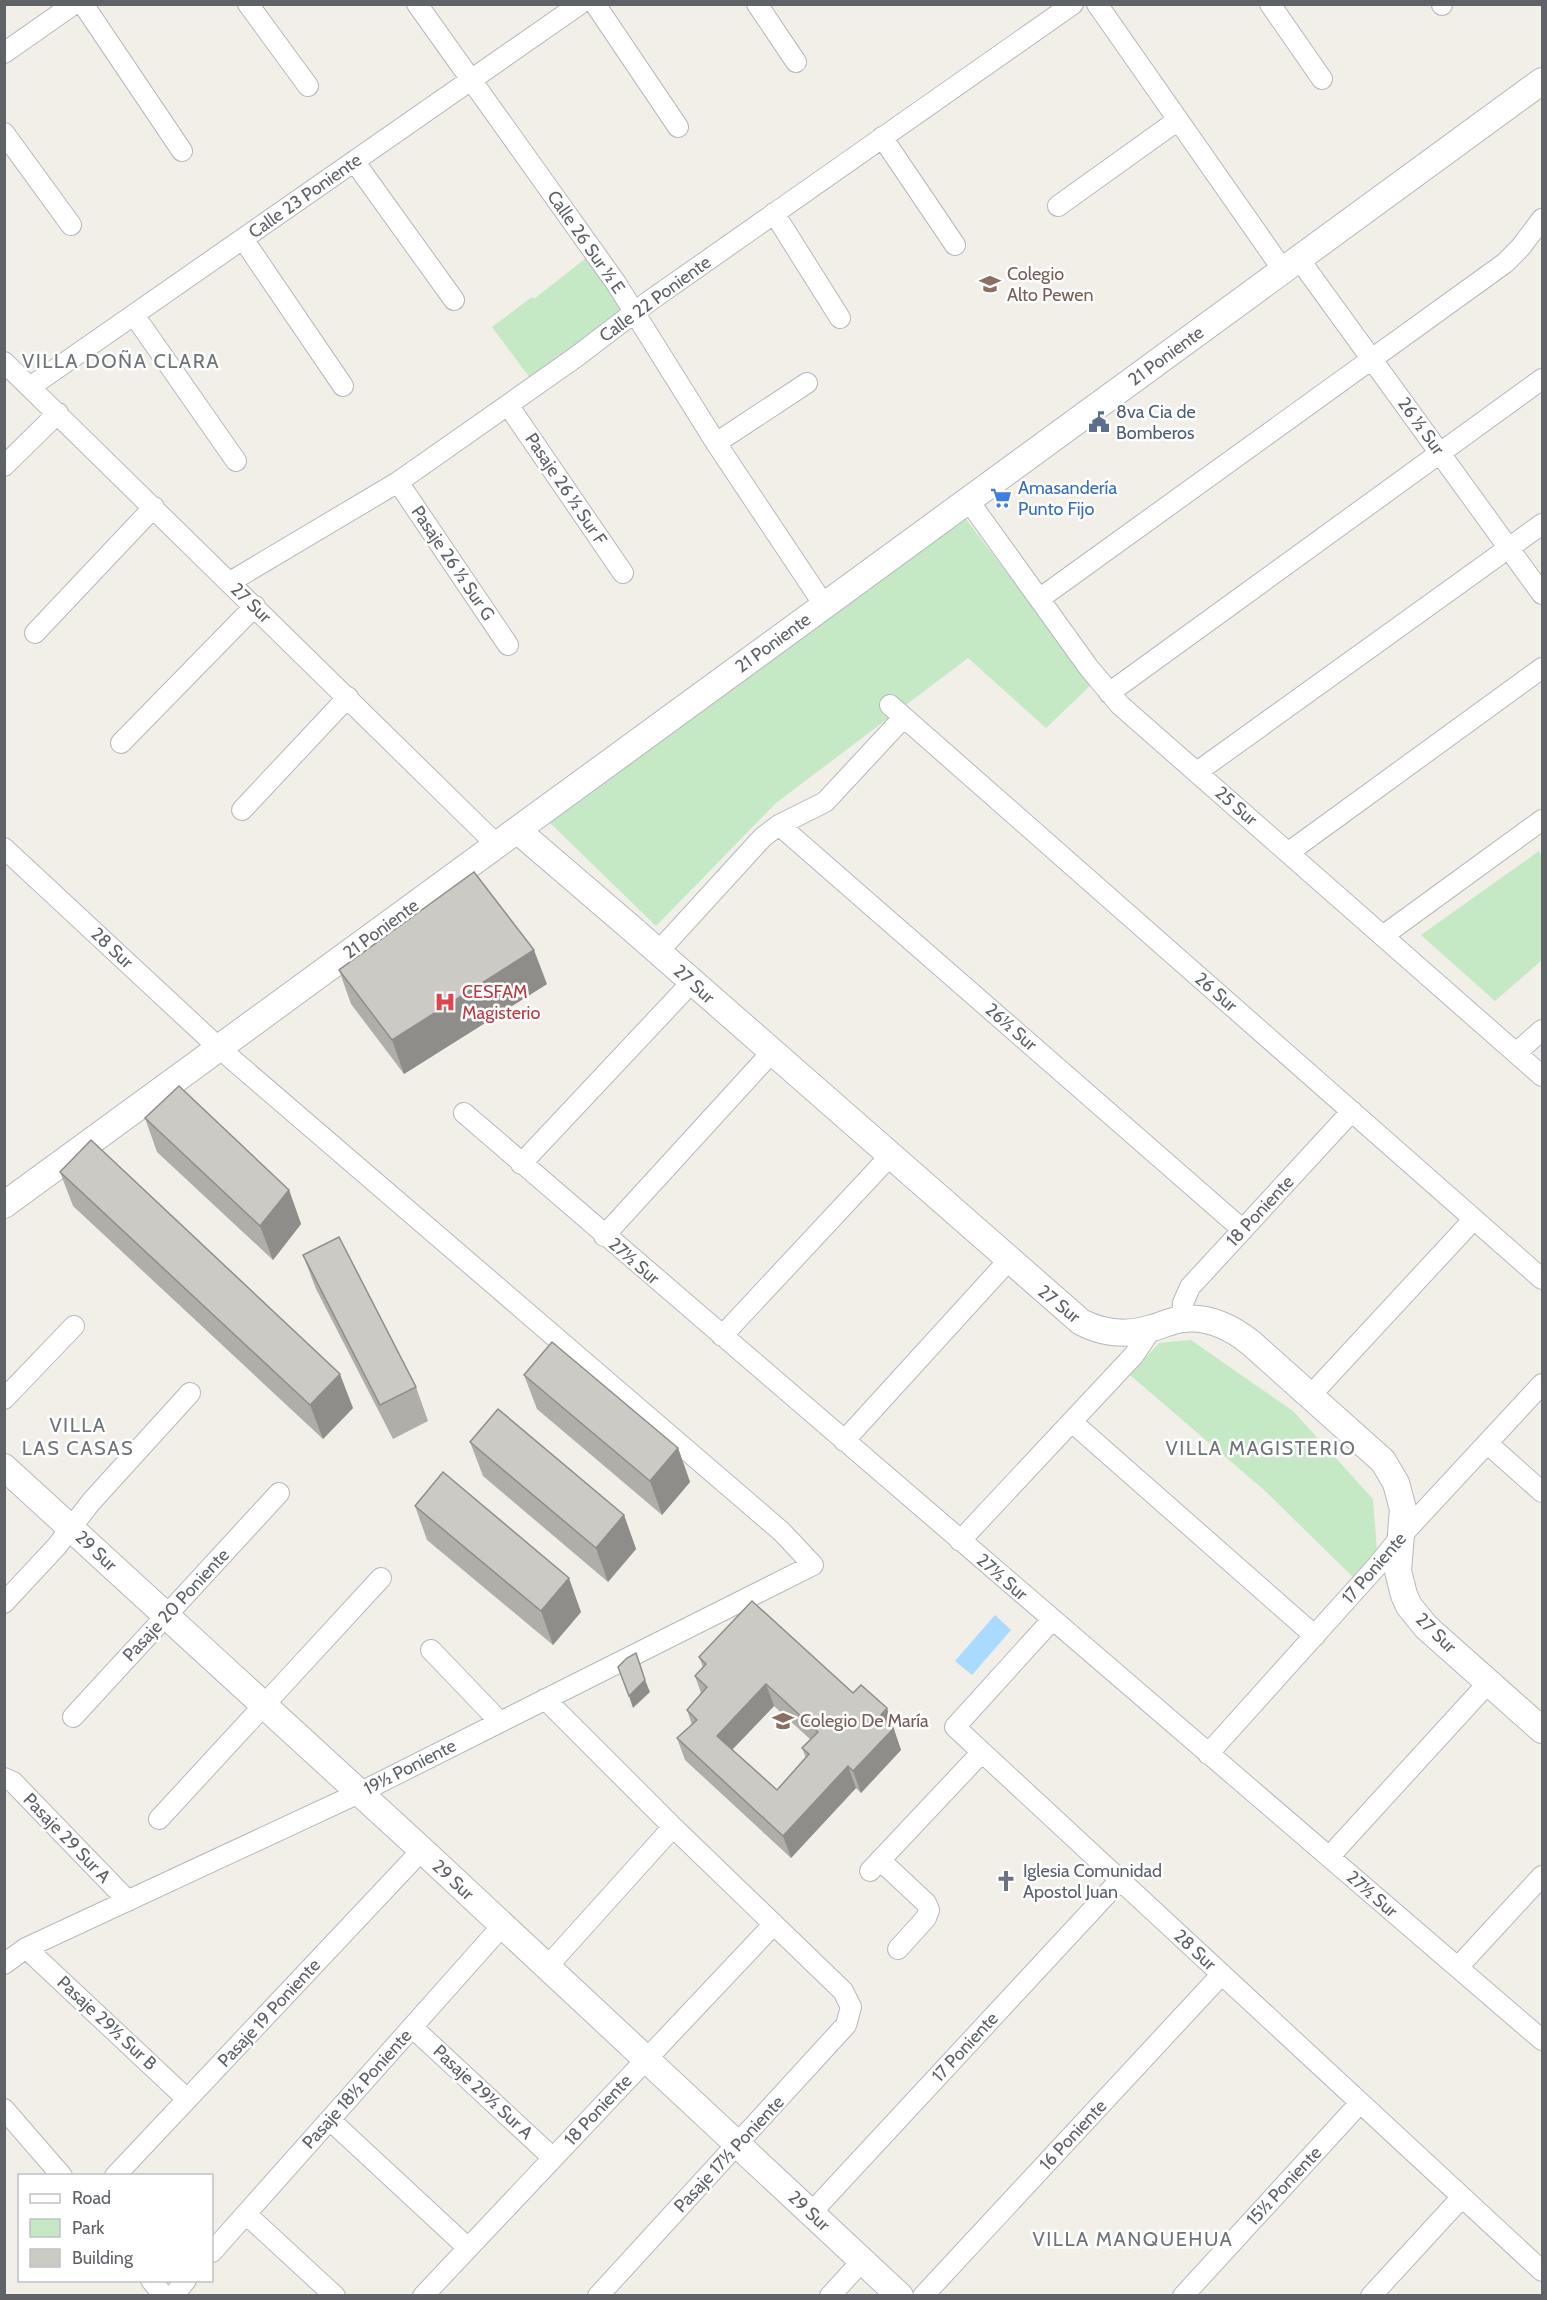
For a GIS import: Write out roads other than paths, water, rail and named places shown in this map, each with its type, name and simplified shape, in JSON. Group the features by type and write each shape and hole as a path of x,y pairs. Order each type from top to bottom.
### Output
{"street":[{"path":"4,53 74,4"},
{"path":"83,4 182,151"},
{"path":"248,4 308,86"},
{"name":"Calle 26 Sur ½ E","path":"417,4 635,312 716,443 825,605"},
{"name":"Calle 23 Poniente","path":"30,387 580,4"},
{"path":"595,4 678,127"},
{"path":"757,4 796,63"},
{"name":"Calle 22 Poniente","path":"230,582 398,482 774,213 1073,4"},
{"name":"26 ½ Sur","path":"1097,4 1178,120 1291,265 1372,359 1542,594"},
{"path":"1270,4 1322,79"},
{"name":"21 Poniente","path":"4,1205 1542,81"},
{"path":"1058,206 1178,120"},
{"path":"4,133 71,225"},
{"path":"882,137 955,245"},
{"path":"354,161 454,300"},
{"path":"774,213 840,318"},
{"path":"1039,599 1505,263 1520,248 1542,219"},
{"path":"243,238 343,386"},
{"path":"134,315 236,461"},
{"name":"27 Sur","path":"4,362 348,697 507,837 658,952 1071,1316 1091,1328 1118,1333 1152,1328 1182,1319 1207,1320 1231,1329 1251,1343 1374,1452 1396,1483 1403,1509 1398,1548 1398,1571 1409,1606 1426,1627 1542,1730"},
{"path":"1109,693 1542,379"},
{"path":"716,443 807,382"},
{"name":"Pasaje 26 ½ Sur F","path":"508,405 623,573"},
{"path":"4,466 58,413"},
{"name":"Pasaje 26 ½ Sur G","path":"398,482 508,645"},
{"name":"25 Sur","path":"968,500 1109,693 1132,716 1542,1076"},
{"path":"35,633 154,507"},
{"path":"1197,772 1542,524"},
{"path":"121,743 255,606"},
{"path":"1288,852 1542,668"},
{"path":"242,810 348,697"},
{"name":"26 Sur","path":"779,825 825,802 897,711 1542,1279"},
{"path":"1384,935 1542,820"},
{"path":"658,952 763,837 779,825"},
{"name":"26½ Sur","path":"779,825 1243,1230"},
{"name":"28 Sur","path":"4,848 219,1048 782,1532 813,1565"},
{"path":"521,1164 692,982"},
{"path":"1516,1053 1542,1030"},
{"path":"604,1236 772,1052"},
{"name":"18 Poniente","path":"1182,1319 1183,1303 1190,1287 1352,1111"},
{"name":"27½ Sur","path":"464,1113 604,1236 1542,2040"},
{"path":"722,1336 890,1156"},
{"path":"1310,1396 1474,1219"},
{"path":"844,1441 1008,1261"},
{"path":"4,1399 74,1326"},
{"path":"960,1542 1134,1355 1152,1328"},
{"name":"17 Poniente","path":"1208,1754 1377,1566 1401,1536 1542,1384"},
{"path":"4,1603 57,1546 91,1502 190,1393"},
{"path":"1072,1422 1315,1636"},
{"path":"1487,1443 1542,1492"},
{"name":"29 Sur","path":"4,1467 422,1850 900,2295"},
{"name":"Pasaje 20 Poniente","path":"73,1717 279,1493"},
{"name":"19½ Poniente","path":"6,1959 359,1793 813,1565"},
{"path":"159,1819 381,1578"},
{"name":"28 Sur","path":"1052,1620 955,1727 1542,2271"},
{"path":"431,1650 500,1722"},
{"path":"1329,1857 1489,1682"},
{"path":"545,1699 774,1924"},
{"path":"898,1949 926,1918 929,1910 926,1903 875,1866 982,1752"},
{"name":"Pasaje 29 Sur A","path":"4,1778 13,1782 128,1901"},
{"path":"546,1967 673,1827"},
{"name":"Pasaje 19 Poniente","path":"116,2174 422,1850"},
{"path":"1458,1967 1542,1876"},
{"name":"17 Poniente","path":"811,2213 1120,1880"},
{"name":"18 Poniente","path":"423,2295 774,1924"},
{"name":"Pasaje 17½ Poniente","path":"598,2295 846,2025 851,2007 843,1991 774,1924"},
{"name":"Pasaje 18½ Poniente","path":"213,2251 502,1926"},
{"name":"Pasaje 29½ Sur B","path":"26,1948 187,2099"},
{"name":"16 Poniente","path":"923,2295 1222,1974"},
{"name":"Pasaje 29½ Sur A","path":"412,2027 553,2157"},
{"name":"15½ Poniente","path":"1183,2295 1360,2103"},
{"path":"4,2109 61,2174"},
{"path":"330,2120 468,2248"},
{"path":"1371,2295 1462,2197"},
{"path":"246,2214 335,2295"},
{"path":"830,2295 862,2261"},
{"path":"153,2282 164,2295"},
{"path":"173,2295 184,2282"}],"water":[{"path":"995,1615 1011,1630 972,1675 955,1661"}],"place":[{"name":"Colegio Alto Pewen","path":"990,284"},
{"name":"8va Cia de Bomberos","path":"1099,422"},
{"name":"Amasandería Punto Fijo","path":"1001,498"},
{"name":"CESFAM Magisterio","path":"445,1002"},
{"name":"Colegio De María","path":"783,1721"},
{"name":"Iglesia Comunidad Apostol Juan","path":"1006,1881"}],"district":[{"name":"VILLA DOÑA CLARA","path":"121,361"},
{"name":"VILLA LAS CASAS","path":"78,1436"},
{"name":"VILLA MAGISTERIO","path":"1261,1448"},
{"name":"VILLA MANQUEHUA","path":"1133,2239"}]}
